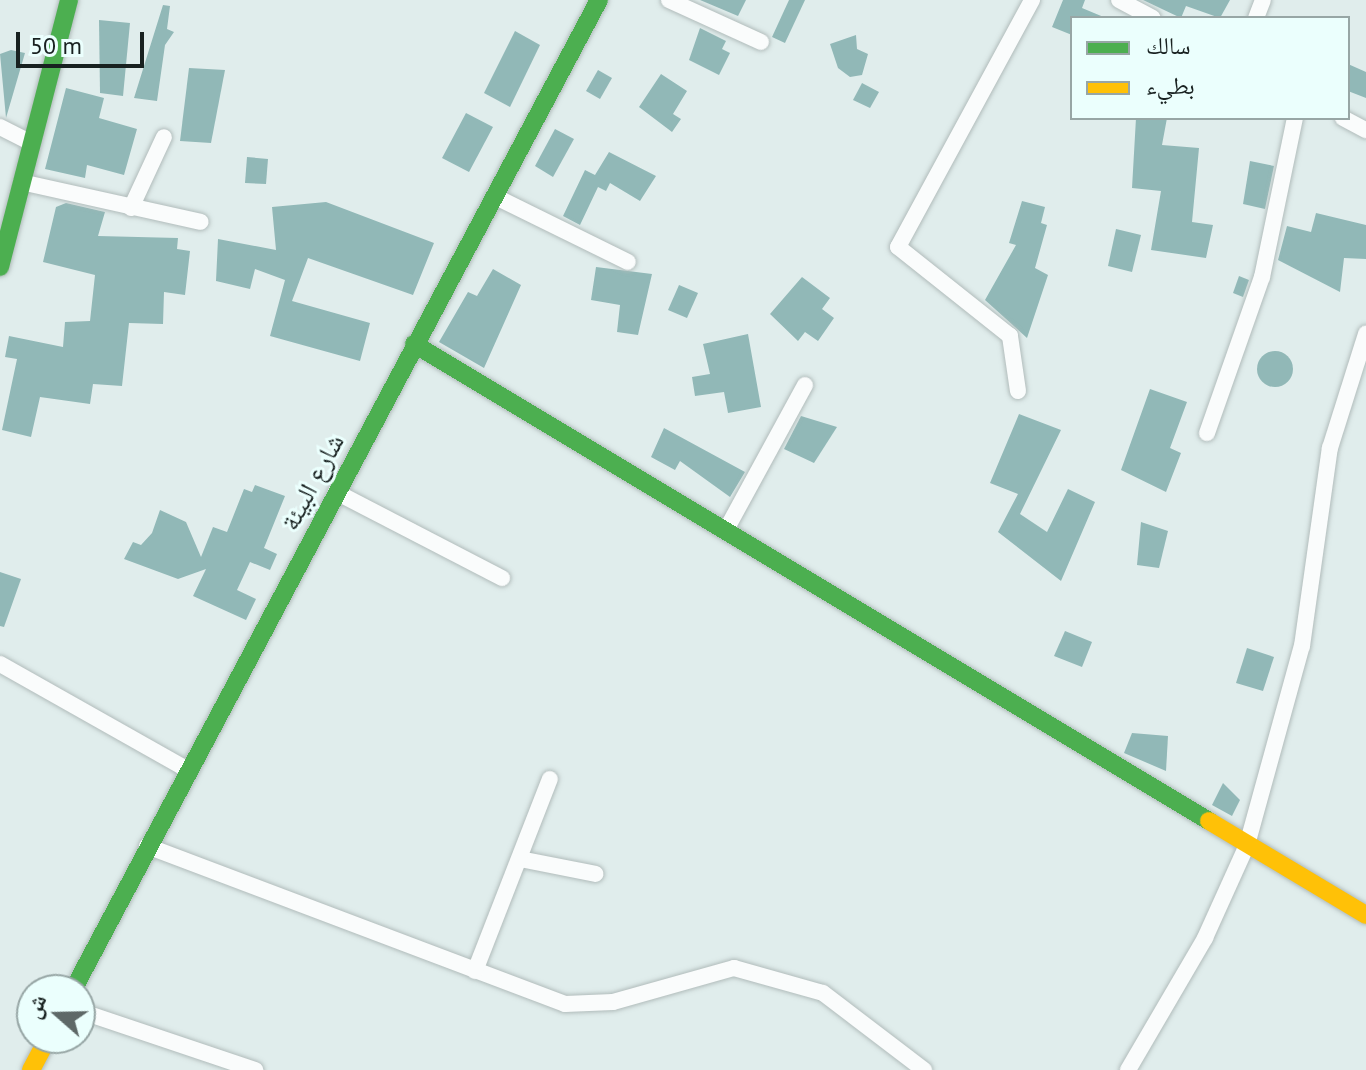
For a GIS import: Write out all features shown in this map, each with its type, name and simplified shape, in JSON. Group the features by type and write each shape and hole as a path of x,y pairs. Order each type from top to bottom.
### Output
{"street":[{"path":"0,267 69,0"},
{"name":"شارع البيئة","path":"81,974 599,0"},
{"path":"669,0 761,42"},
{"path":"1018,391 1010,336 898,247 1032,0"},
{"path":"1119,0 1149,16"},
{"path":"1207,433 1262,277 1295,120"},
{"path":"1347,120 1366,130"},
{"path":"0,127 32,143"},
{"path":"131,208 164,137"},
{"path":"21,182 201,222"},
{"path":"494,196 628,262"},
{"path":"1128,1070 1205,938 1247,845 1302,646 1330,448 1366,334"},
{"path":"414,344 1366,915"},
{"path":"726,530 805,385"},
{"path":"336,492 502,578"},
{"path":"0,664 188,770"},
{"path":"475,971 550,779"},
{"path":"147,846 475,971 579,1006 734,968 823,993 924,1070"},
{"path":"520,859 596,874"},
{"path":"96,1016 255,1070"}],"building":[{"path":"700,0 746,0 738,16"},
{"path":"789,0 805,0 785,43 772,37"},
{"path":"1063,0 1085,0 1082,8 1101,16 1070,16 1070,34 1052,27"},
{"path":"1143,0 1230,0 1221,16 1186,6 1182,16"},
{"path":"163,5 170,6 167,29 174,32 165,45 157,101 134,98"},
{"path":"99,20 130,23 123,96 100,93"},
{"path":"700,28 726,41 722,49 730,53 719,75 689,60"},
{"path":"515,31 540,45 510,107 484,93"},
{"path":"856,35 857,49 868,54 862,75 850,77 838,68 830,44"},
{"path":"11,50 25,53 6,118 0,54"},
{"path":"1350,65 1366,72 1366,98 1350,92"},
{"path":"189,68 225,70 211,143 180,141"},
{"path":"598,70 612,78 600,99 586,91"},
{"path":"661,74 687,91 673,114 681,119 672,132 639,107"},
{"path":"862,83 879,92 870,108 853,100"},
{"path":"66,88 104,98 99,118 137,129 124,175 87,165 85,178 45,169"},
{"path":"466,113 493,127 469,172 442,158"},
{"path":"1136,120 1167,120 1162,145 1199,148 1192,222 1213,225 1206,258 1151,250 1161,191 1132,188"},
{"path":"555,129 574,139 553,177 535,166"},
{"path":"609,152 656,176 640,201 610,183 606,191 598,187 580,225 563,216 585,170 595,175"},
{"path":"247,157 268,159 266,184 245,183"},
{"path":"1250,161 1274,166 1265,209 1243,204"},
{"path":"1022,201 1045,207 1041,223 1047,225 1035,268 1048,275 1027,338 985,300 1016,245 1009,243"},
{"path":"326,202 434,243 413,295 308,258 292,301 370,323 360,361 270,336 285,280 255,269 250,289 216,281 218,239 276,250 272,207"},
{"path":"66,203 105,212 98,236 178,238 177,249 190,251 185,295 164,292 163,324 129,323 122,386 93,384 90,404 40,397 31,437 2,430 17,359 5,357 9,336 63,347 65,322 90,321 95,275 43,262 56,207"},
{"path":"1316,213 1366,225 1366,259 1344,258 1340,292 1278,260 1287,226 1311,232"},
{"path":"1116,229 1141,235 1132,272 1108,266"},
{"path":"596,267 652,274 638,335 617,332 620,305 591,300"},
{"path":"493,269 521,285 484,368 439,342 468,292 477,296"},
{"path":"1239,276 1249,280 1243,297 1233,293"},
{"path":"802,277 830,298 822,309 834,318 818,341 805,332 798,341 770,314"},
{"path":"679,285 698,293 687,318 668,310"},
{"path":"748,334 761,407 728,413 724,392 695,396 692,377 710,374 703,344"},
{"path":"1275,351 1287,357 1293,369 1287,381 1275,387 1263,381 1257,369 1263,357"},
{"path":"1150,389 1187,402 1170,448 1181,453 1166,492 1121,470"},
{"path":"1019,414 1061,430 1020,514 1047,532 1068,489 1095,502 1061,581 998,532 1018,494 990,483"},
{"path":"801,416 837,427 814,463 784,449"},
{"path":"664,428 745,472 730,497 680,461 675,470 651,457"},
{"path":"255,485 285,496 264,548 277,554 270,570 250,562 237,590 256,599 246,620 193,596 206,569 178,579 124,559 133,542 141,545 152,533 160,510 186,522 201,557 213,527 227,532 244,489 252,492"},
{"path":"1141,522 1168,531 1159,568 1137,565"},
{"path":"0,572 21,579 4,627 0,626"},
{"path":"1065,631 1092,642 1082,667 1054,656"},
{"path":"1247,648 1274,657 1263,691 1236,683"},
{"path":"1132,733 1168,736 1166,771 1124,753"},
{"path":"1223,783 1240,800 1232,816 1212,805"}],"traffic: fast":[{"path":"0,267 69,0"},
{"path":"82,974 599,0"},
{"path":"414,344 1209,821"}],"traffic: slow":[{"path":"1209,821 1366,915"},
{"path":"31,1070 40,1054"}]}
